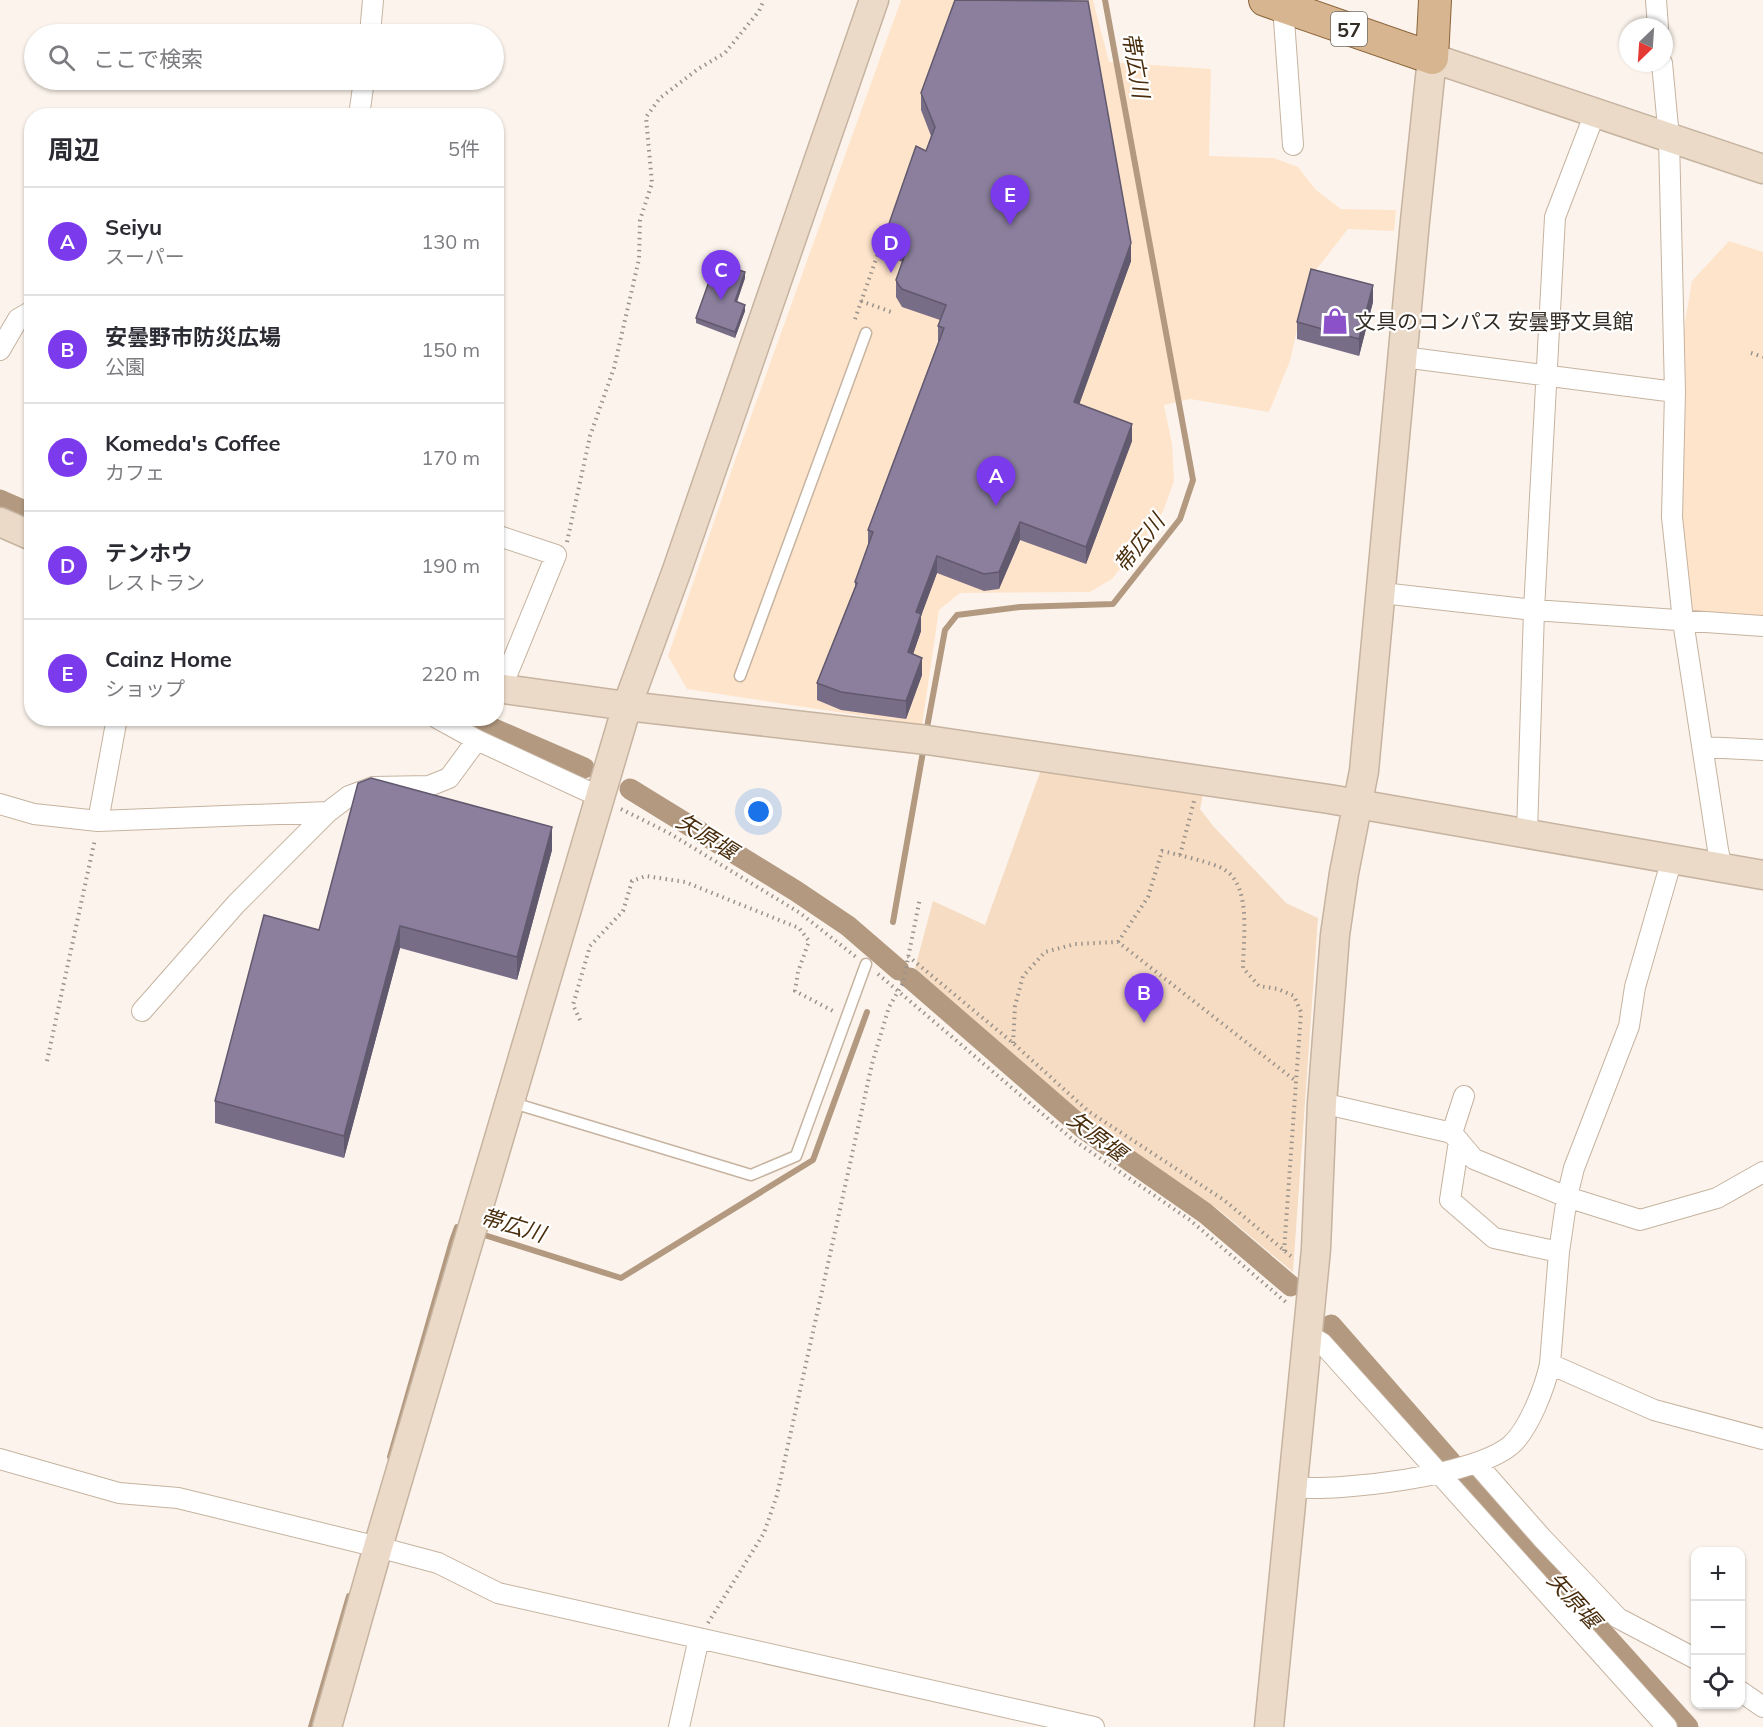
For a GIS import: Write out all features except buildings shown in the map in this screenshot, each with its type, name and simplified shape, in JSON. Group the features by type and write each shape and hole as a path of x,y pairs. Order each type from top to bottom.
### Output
{"main road":[{"path":"1432,58 1435,0"},
{"name":"57","path":"1274,3 1432,58"}],"street":[{"path":"371,24 374,0"},
{"path":"327,1727 378,1547 627,706 677,570 874,0"},
{"path":"1656,0 1657,18"},
{"path":"1274,3 1293,145"},
{"path":"1269,1727 1316,1249 1312,1094 1344,873 1364,771 1432,58 1763,169"},
{"path":"1663,72 1669,138 1675,392 1672,517 1683,621 1722,868"},
{"path":"361,108 363,90"},
{"path":"1527,833 1534,610 1555,217 1595,113"},
{"path":"0,350 18,320 24,316"},
{"path":"1403,357 1675,392"},
{"path":"0,522 24,532"},
{"path":"504,538 556,555 504,676"},
{"path":"1382,592 1534,610 1763,626"},
{"path":"504,689 627,706 927,740 1357,804 1763,875"},
{"path":"98,821 116,726"},
{"path":"452,726 600,797"},
{"path":"142,1011 236,904 328,812 349,796 373,787 429,786 449,778 477,740"},
{"path":"1703,747 1763,750"},
{"path":"0,804 34,814 98,821 328,812"},
{"path":"1293,1487 1380,1483 1437,1473 1476,1463 1502,1453 1524,1430 1546,1380 1550,1364 1559,1252 1574,1168 1629,1026 1635,987 1672,859"},
{"path":"1312,1094 1455,1137 1474,1159 1567,1197 1640,1220 1717,1198 1763,1172"},
{"path":"1464,1096 1455,1137 1450,1200 1494,1238 1559,1252"},
{"path":"1309,1326 1437,1473 1667,1727"},
{"path":"1550,1364 1654,1410 1763,1439"},
{"path":"0,1459 119,1493 178,1498 438,1563 498,1593 1094,1727"},
{"path":"1476,1463 1542,1538 1618,1618 1691,1657"},
{"path":"679,1727 699,1638"},
{"path":"1745,1694 1763,1707"}],"lane":[{"path":"740,676 867,333"},
{"path":"510,1102 752,1175 795,1156 866,964"}],"path":[{"path":"556,555 566,549 590,436 614,368 639,259 640,220 652,183 646,117 660,98 698,69 724,53 759,11 764,0"},
{"path":"855,319 882,242"},
{"path":"861,301 894,313"},
{"path":"1751,353 1763,357"},
{"path":"600,797 669,833 800,913 866,964 1072,1139 1190,1220 1295,1311 1309,1326"},
{"path":"1180,855 1196,798"},
{"path":"47,1061 98,821"},
{"path":"1118,942 1148,897 1162,851 1226,870 1238,885 1244,900 1243,969 1259,986 1278,989 1294,996 1302,1012 1284,1251"},
{"path":"580,1020 573,1005 590,946 623,911 632,881 646,876 685,882 799,928 809,941 798,972 795,991 845,1017"},
{"path":"699,1638 740,1568 764,1533 777,1495 872,1064 889,1007 903,983 920,898"},
{"path":"1013,1043 1015,1006 1023,976 1045,952 1075,944 1118,942 1312,1094"},
{"path":"908,956 1013,1043 1088,1111 1224,1200 1300,1263"}],"shaded area":[{"path":"901,0 1093,0 1109,62 1211,69 1209,156 1274,158 1298,167 1316,190 1341,209 1396,210 1394,231 1348,229 1308,280 1290,361 1269,412 1190,399 1164,405 1172,444 1174,481 1158,521 1112,579 1090,592 960,593 939,610 922,725 687,689 668,656 732,469"},
{"path":"1729,241 1763,252 1763,622 1693,617 1680,513 1684,328 1692,281"},
{"path":"1042,767 1204,790 1200,809 1214,827 1286,903 1318,918 1293,1272 1219,1210 1083,1116 915,968 933,901 985,925"}],"waterway":[{"name":"帯広川","path":"926,733 945,630 957,615 1020,607 1113,604 1180,519 1193,480 1105,0"},
{"name":"矢原堰","path":"0,500 24,510"},
{"name":"矢原堰","path":"487,726 584,768"},
{"name":"帯広川","path":"893,922 924,746"},
{"name":"矢原堰","path":"630,789 796,891 848,926 899,970"},
{"name":"矢原堰","path":"910,978 1084,1129 1205,1213 1291,1286"},
{"name":"帯広川","path":"478,1233 621,1278 813,1160 867,1012"},
{"name":"帯広川","path":"390,1457 452,1241 457,1227 465,1229"},
{"name":"矢原堰","path":"1331,1325 1451,1462"},
{"name":"矢原堰","path":"1460,1474 1688,1727"},
{"name":"帯広川","path":"311,1727 349,1596"}],"place":[{"name":"Cainz Home","path":"1010,225"},
{"name":"テンホウ","path":"891,273"},
{"name":"Komeda's Coffee","path":"721,300"},
{"name":"文具のコンパス 安曇野文具館","path":"1335,321"},
{"name":"Seiyu","path":"996,506"},
{"name":"安曇野市防災広場","path":"1144,1023"}]}
